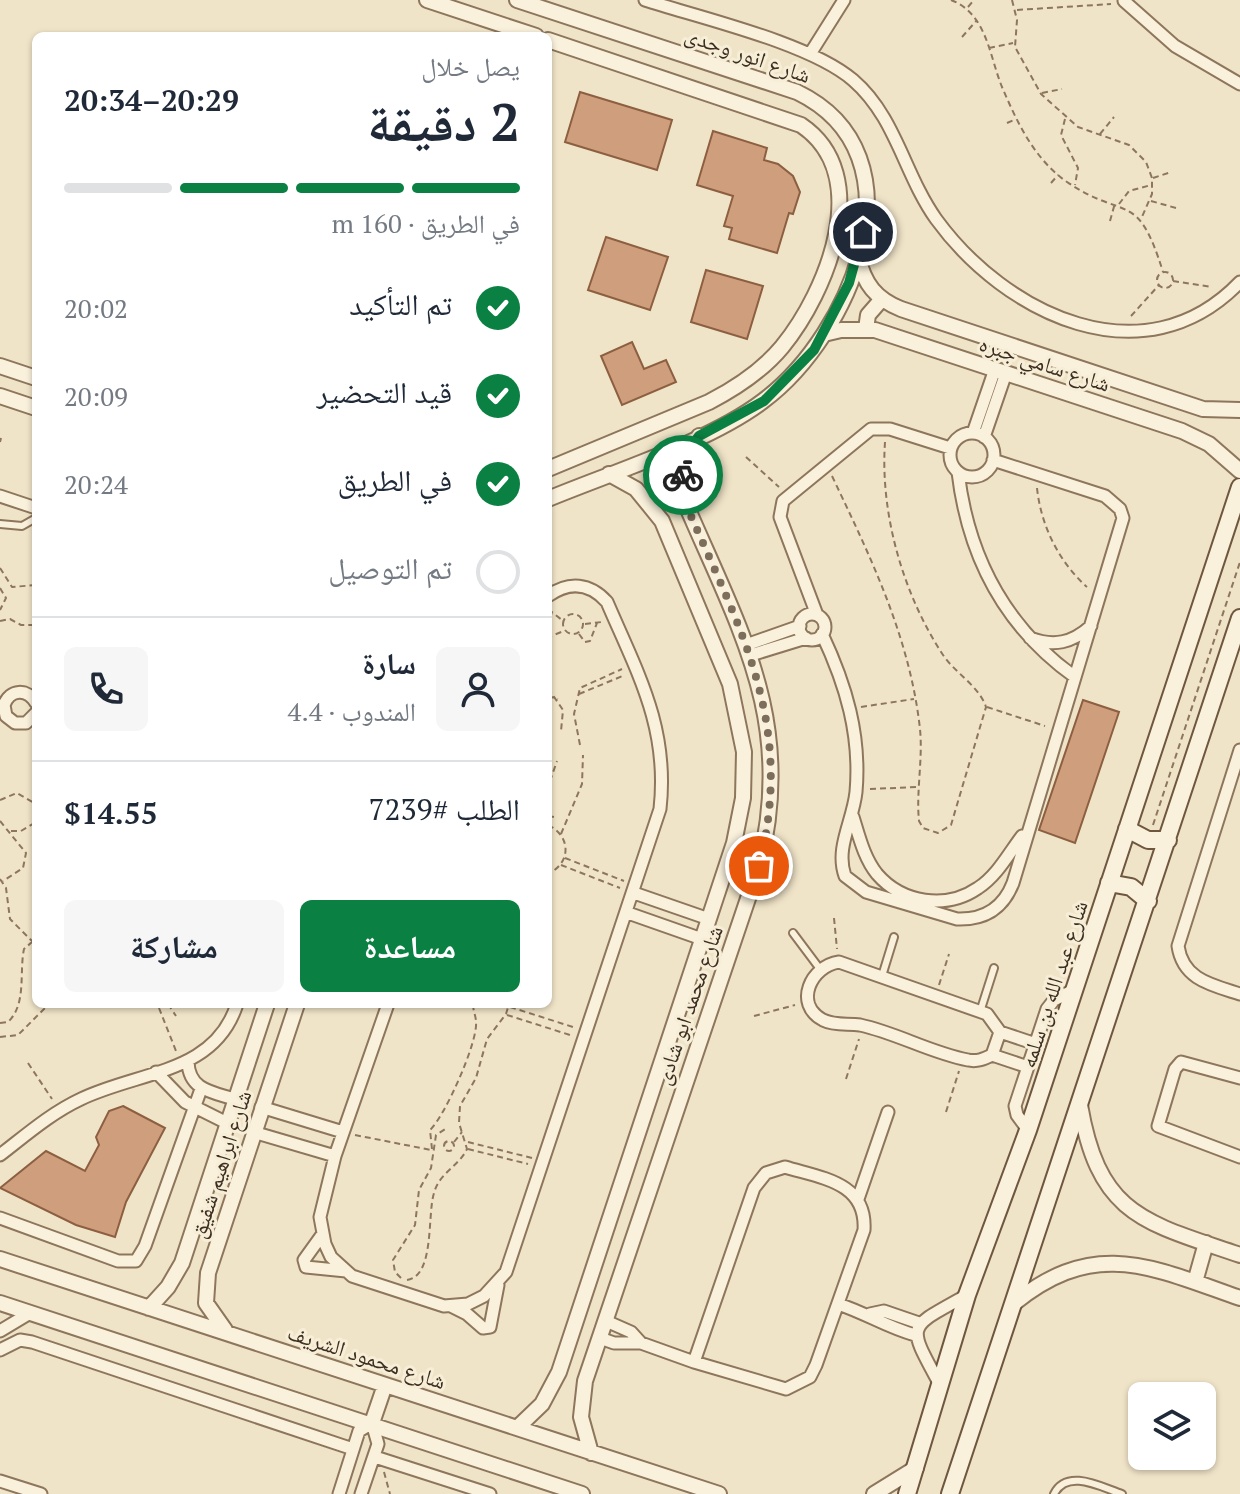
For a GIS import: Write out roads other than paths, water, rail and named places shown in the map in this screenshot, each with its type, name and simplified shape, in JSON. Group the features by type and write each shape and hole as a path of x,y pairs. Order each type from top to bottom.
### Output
{"main road":[{"name":"شارع عبد الله بن سلمه","path":"907,1494 967,1295 1028,1130 1240,487"},
{"path":"950,1494 1240,618"},
{"path":"1127,829 1148,840 1168,840"},
{"path":"1109,883 1131,887 1148,901"}],"street":[{"path":"427,0 524,32"},
{"name":"شارع انور وجدى","path":"517,0 542,5 797,92 836,116 850,133 862,158 868,205 858,257 824,334 798,369 764,401 699,436 552,497"},
{"path":"645,0 810,54 852,79 875,102 922,198 971,259 1011,292 1042,311 1079,325 1148,332 1177,325 1209,309 1238,284"},
{"path":"810,54 844,0"},
{"path":"1125,2 1175,46 1240,84"},
{"path":"552,41 788,119 813,134 835,171 841,201 839,220 822,275 795,329 767,363 749,379 709,402 552,467"},
{"path":"835,171 862,158"},
{"path":"858,257 867,284 882,299 868,315 866,329"},
{"name":"شارع سامي جبره","path":"882,299 901,309 1192,405 1216,411 1240,410"},
{"name":"شارع سامي جبره","path":"824,334 866,329 1000,371 1182,431 1209,444 1240,471"},
{"path":"0,366 32,377"},
{"path":"979,435 1000,371"},
{"path":"749,379 764,401"},
{"path":"0,396 32,407"},
{"path":"1182,431 1191,420 1192,405"},
{"path":"748,650 806,638 815,639 822,634 825,623 817,615 780,517 780,509 788,496 865,432 886,428 950,448"},
{"path":"958,472 975,477 983,474 993,460 991,443 979,435 959,437 950,448 950,457 958,472 965,517 979,561 1001,601 1029,638 1075,677"},
{"name":"شارع محمد ابو شادى","path":"591,1453 584,1436 581,1399 767,837 772,749 762,691 689,510 682,483 683,466 699,436"},
{"path":"822,634 841,675 850,709 856,790 853,817 841,850 841,864 854,886 957,919 981,917 1001,904 1013,883 1027,829 1122,528 1120,509 1105,496 993,460"},
{"name":"شارع محمد ابو شادى","path":"517,1428 531,1417 552,1389 709,919 742,809 745,775 742,729 730,684 662,521 636,489 609,474"},
{"path":"0,496 32,507"},
{"path":"662,521 689,510"},
{"path":"322,1235 304,1260 306,1267 347,1272 412,1298 450,1306 467,1314 483,1328 490,1327 498,1285 506,1272 654,833 663,783 659,733 636,667 607,602 590,588 568,586 552,594"},
{"path":"748,650 800,626 806,616 817,615"},
{"path":"1029,638 1056,643 1069,641 1092,625"},
{"path":"800,626 806,638"},
{"path":"32,697 20,692 4,693 4,711 10,721 26,723 32,717"},
{"path":"1240,750 1178,946 1185,968 1196,978 1240,994"},
{"path":"853,817 868,860 877,873 902,893 933,901 964,896 979,888 991,878 1027,829"},
{"path":"635,890 709,919"},
{"path":"628,913 702,939"},
{"path":"1028,1067 992,1055 977,1061 963,1059 863,1026 827,1022 812,1010 808,1001 809,984 820,969 839,962 851,963 881,979 980,1012 993,1018 1000,1032 1036,1044"},
{"path":"1028,1130 1017,1115 1015,1106 1047,1009 1064,994 1074,990"},
{"path":"0,1155 60,1109 184,1063 217,1042 235,1008"},
{"name":"شارع ابراهيم شفيق","path":"149,1308 176,1275 189,1242 225,1122 266,1008"},
{"name":"شارع ابراهيم شفيق","path":"228,1333 210,1314 206,1303 208,1273 296,1008"},
{"path":"347,1272 331,1257 322,1235 320,1217 335,1156 387,1008"},
{"path":"992,1055 1000,1032"},
{"path":"248,1059 275,1067"},
{"path":"1240,1078 1181,1062 1175,1069 1158,1126 1240,1157"},
{"path":"184,1063 201,1089 234,1099"},
{"path":"156,1072 193,1108 225,1122"},
{"path":"0,1218 118,1261 136,1261 145,1246 201,1089"},
{"path":"1080,1105 1093,1162 1106,1186 1126,1207 1149,1223 1240,1255"},
{"path":"261,1107 343,1132"},
{"path":"858,1199 888,1112"},
{"path":"253,1132 335,1156"},
{"path":"600,1338 614,1343 641,1343 694,1362 772,1387 799,1385 816,1365 864,1230 865,1217 858,1199 846,1186 785,1167 759,1180 694,1362"},
{"path":"189,1242 198,1249 214,1251"},
{"path":"1195,1282 1206,1243"},
{"name":"شارع محمود الشريف","path":"0,1259 719,1494"},
{"path":"1013,1304 1055,1274 1105,1262 1130,1264 1240,1298"},
{"path":"450,1306 468,1304 498,1285"},
{"path":"838,1304 870,1314 880,1325 917,1329 967,1295"},
{"path":"0,1303 582,1494"},
{"path":"0,1331 30,1313"},
{"path":"606,1321 631,1332 641,1343"},
{"path":"917,1329 939,1383"},
{"path":"0,1350 20,1340 32,1342 353,1449"},
{"path":"568,1344 595,1353"},
{"path":"339,1494 359,1431 372,1423 385,1385"},
{"path":"361,1494 378,1458 379,1436 372,1423"},
{"path":"378,1458 490,1494"},
{"path":"874,1494 916,1468"},
{"path":"0,1481 41,1494"}],"lane":[{"path":"0,524 22,526 32,520"},
{"path":"793,933 820,969"},
{"path":"881,979 894,937"},
{"path":"980,1012 994,968"},
{"path":"1054,1494 1060,1484 1076,1480 1122,1494"}]}
